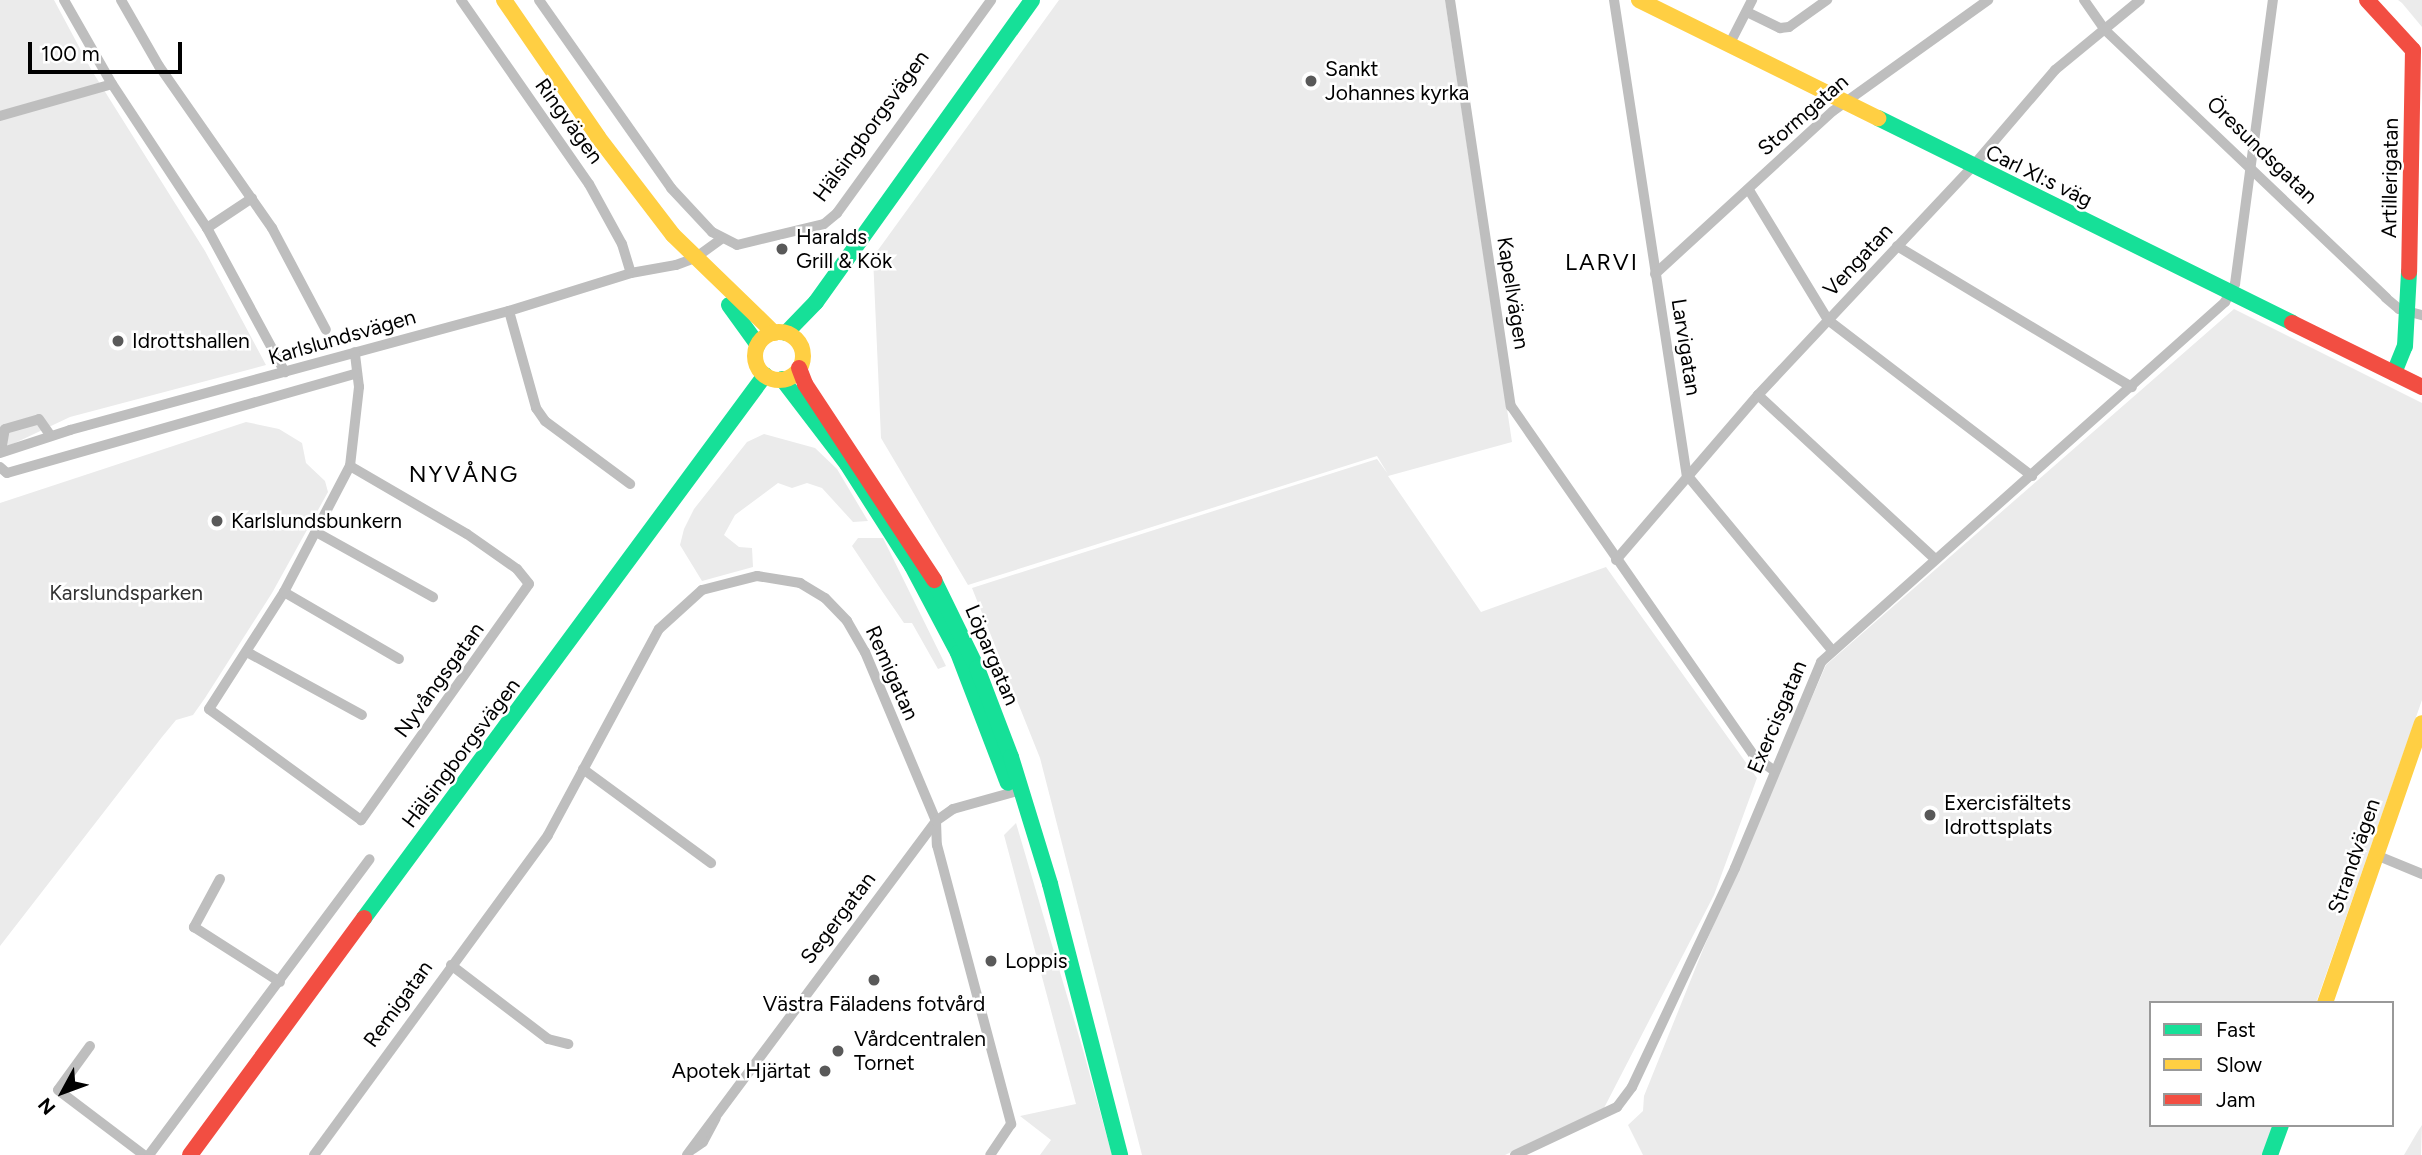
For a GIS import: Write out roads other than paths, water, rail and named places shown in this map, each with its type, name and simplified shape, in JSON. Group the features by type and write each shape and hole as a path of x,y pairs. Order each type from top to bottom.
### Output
{"street":[{"path":"64,0 112,84 206,228 285,372"},
{"path":"121,0 159,66 251,198 297,270 326,330"},
{"name":"Ringvägen","path":"461,0 589,184 622,244 631,273"},
{"name":"Ringvägen","path":"504,0 598,137 695,258 758,345"},
{"name":"Ringvägen","path":"539,0 671,188 721,239"},
{"name":"Hälsingborgsvägen","path":"721,239 737,244 764,239 824,224 837,213 991,0"},
{"path":"816,302 800,345 799,369 782,379 765,375 757,363 758,345 780,333 816,302 1032,0"},
{"name":"Kapellvägen","path":"1450,0 1511,406 1754,756 1773,770"},
{"name":"Larvigatan","path":"1614,0 1687,475"},
{"name":"Carl XI:s väg","path":"1639,0 1972,167 2422,387"},
{"path":"1729,45 1752,0"},
{"path":"1747,12 1780,28 1789,27 1827,0"},
{"name":"Stormgatan","path":"1656,274 1844,102 1988,0"},
{"name":"Öresundsgatan","path":"2084,0 2105,29 2386,298 2415,314"},
{"name":"Vengatan","path":"1616,560 1758,395 1972,167 2055,70 2140,0"},
{"path":"2230,294 2273,0"},
{"name":"Artillerigatan","path":"2367,0 2413,50 2415,314 2394,373"},
{"path":"0,116 112,84"},
{"path":"1749,190 1828,320 2032,476"},
{"path":"206,228 251,198"},
{"path":"695,258 721,239"},
{"path":"1897,246 2132,387"},
{"name":"Ringvägen","path":"695,258 780,333"},
{"name":"Karlslundsvägen","path":"1,452 50,435 509,311 631,273 695,258"},
{"name":"Exercisgatan","path":"1515,1155 1624,1100 1735,868 1763,804 1773,770 1821,662 2132,387 2230,294"},
{"path":"509,311 536,408 545,421 630,484"},
{"path":"780,333 800,345"},
{"path":"355,352 358,417 350,466 284,592 247,652 362,715"},
{"name":"Löpargatan","path":"799,369 805,384 889,503 940,591 977,668 1075,991 1120,1155"},
{"name":"Karlslundsvägen","path":"0,467 7,473 357,373"},
{"name":"Hälsingborgsvägen","path":"190,1155 765,375"},
{"name":"Löpargatan","path":"782,379 869,498 946,628 1016,791"},
{"path":"250,382 255,402"},
{"path":"1758,395 1935,559"},
{"path":"1,452 5,429 38,419 50,435"},
{"name":"Nyvångsgatan","path":"247,652 209,709 361,820 527,592 529,579 517,569 350,466"},
{"path":"1687,475 1832,650"},
{"path":"316,532 433,597"},
{"name":"Remigatan","path":"314,1155 548,835 643,656 672,613 716,583 737,578 776,578 814,591 847,621 865,652 936,821 937,845 1011,1124 990,1155"},
{"path":"284,592 399,659"},
{"name":"Strandvägen","path":"2326,1001 2422,723"},
{"path":"583,769 711,863"},
{"name":"Segergatan","path":"689,1153 712,1130 719,1113 936,821 953,809 1016,791"},
{"path":"2376,855 2422,874"},
{"path":"90,1046 58,1090 146,1155 370,859"},
{"path":"220,879 194,927 279,982"},
{"path":"451,965 548,1039 568,1044"},
{"path":"2270,1155 2279,1127"}],"place":[{"name":"Sankt Johannes kyrka","path":"1311,81"},
{"name":"Haralds Grill & Kök","path":"782,249"},
{"name":"Idrottshallen","path":"118,341"},
{"name":"Karlslundsbunkern","path":"217,521"},
{"name":"Exercisfältets Idrottsplats","path":"1930,815"},
{"name":"Loppis","path":"991,961"},
{"name":"Västra Fäladens fotvård","path":"874,980"},
{"name":"Vårdcentralen Tornet","path":"838,1051"},
{"name":"Apotek Hjärtat","path":"825,1071"}],"district":[{"name":"LARVI","path":"1602,262"},
{"name":"NYVÅNG","path":"464,474"}],"park label":[{"name":"Karslundsparken","path":"126,593"}]}
